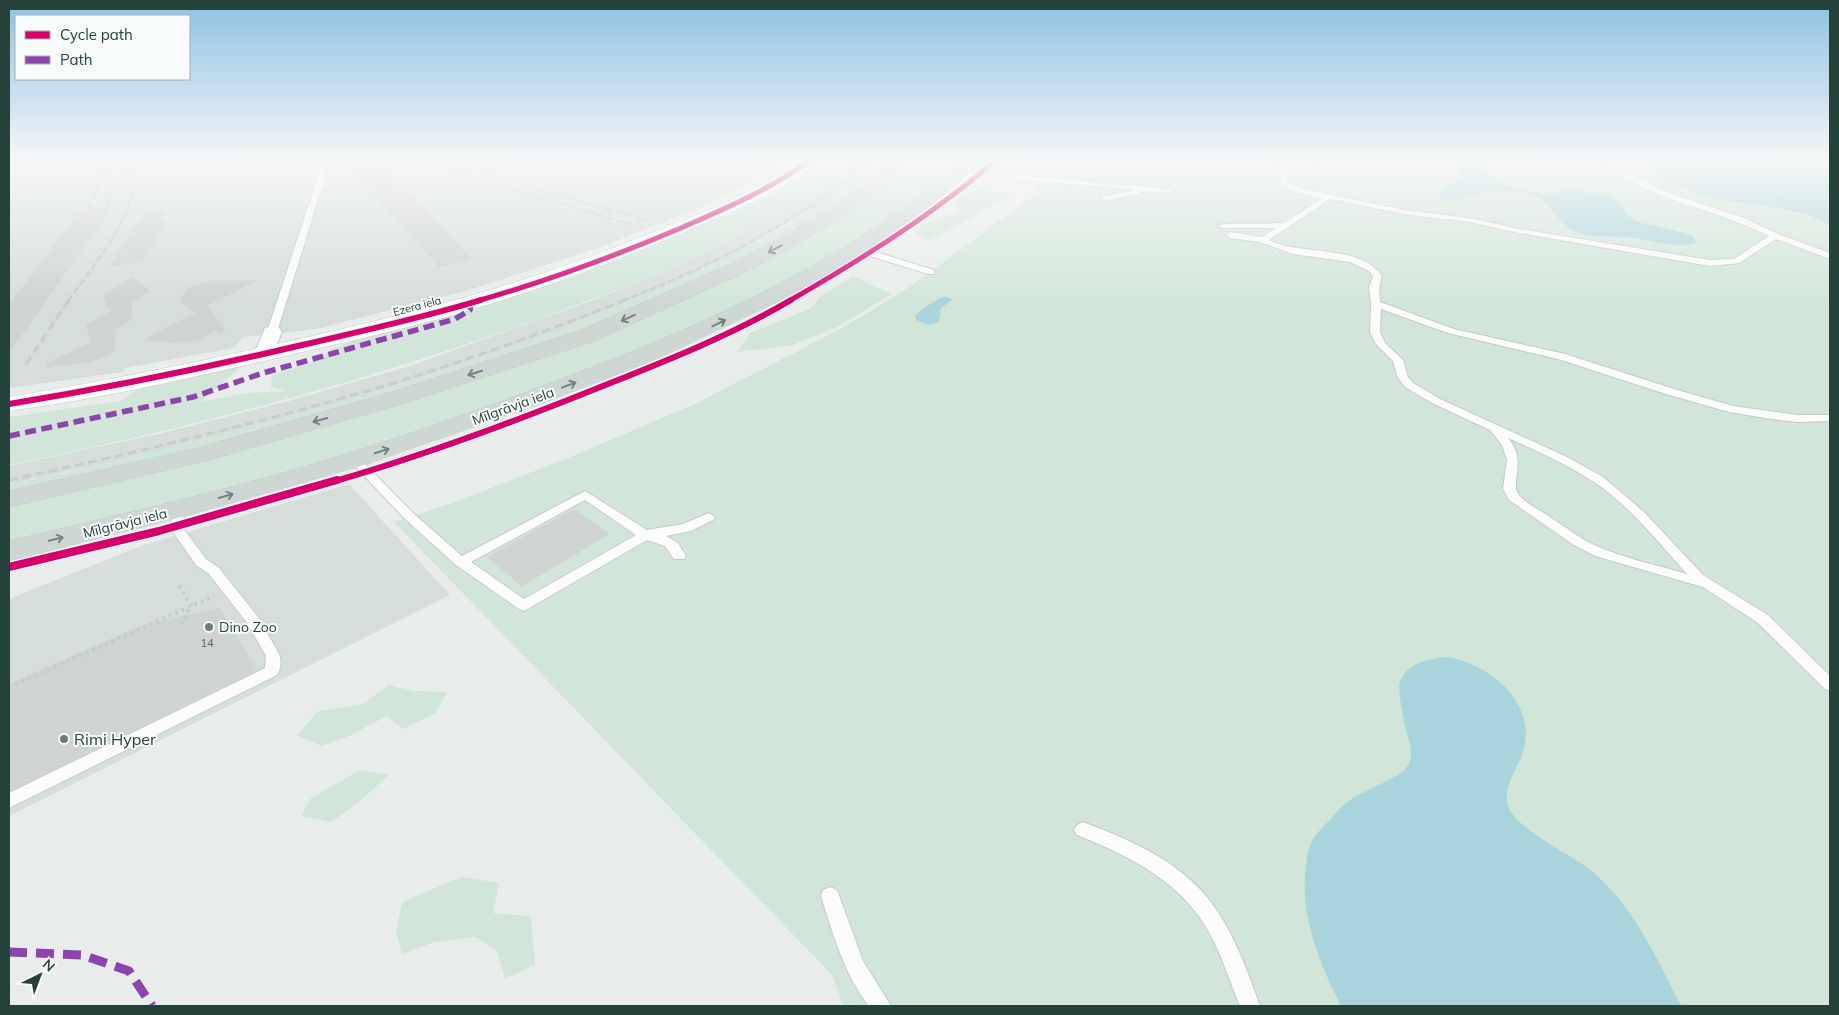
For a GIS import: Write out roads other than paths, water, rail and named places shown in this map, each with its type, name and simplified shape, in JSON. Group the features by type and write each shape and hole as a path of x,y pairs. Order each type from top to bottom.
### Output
{"main road":[{"path":"9,499 200,455 409,394 589,335 740,267 782,245 842,208"},
{"name":"Mīlgrāvja iela","path":"9,551 180,510 355,460 522,403 651,353 778,294 857,249 914,208"}],"street":[{"name":"Ezera iela","path":"9,404 97,391 423,317 519,288 621,252 723,208"},
{"path":"264,354 272,332"}],"lane":[{"path":"272,332 312,208"},
{"path":"1263,240 1312,208"},
{"path":"1384,208 1477,221 1710,263 1736,260 1773,238"},
{"path":"1703,208 1749,223 1773,238 1791,242 1830,256"},
{"path":"1222,226 1288,225"},
{"path":"1230,235 1263,240 1286,249 1345,258 1370,266 1378,276 1374,288 1376,304 1375,332 1382,344 1398,360 1405,381 1420,393 1563,459 1599,480 1640,515 1690,570 1710,587"},
{"path":"857,249 931,272"},
{"path":"1376,304 1452,331 1565,357 1733,409 1782,418 1830,418"},
{"path":"1490,426 1503,438 1510,451 1514,465 1509,488 1513,497 1523,505 1579,542 1600,553 1710,587 1747,607 1763,619 1830,685"},
{"path":"355,460 410,517 461,562 524,606 646,535 686,528 708,517"},
{"path":"461,562 585,495 646,535 668,540 674,546 679,556"},
{"path":"9,801 272,671 273,656 253,622 230,590 214,571 201,562 179,532 176,526 180,510"},
{"path":"1083,830 1108,838 1151,861 1196,899 1210,916 1218,931 1250,1006"},
{"path":"830,896 853,960 868,989 880,1006"}],"water":[{"path":"1550,208 1624,208 1635,221 1685,233 1694,237 1696,243 1687,245 1666,244 1627,237 1586,235 1571,229"},
{"path":"1779,208 1830,208 1830,226 1820,220"},
{"path":"942,297 948,297 952,300 941,308 939,322 928,325 916,320 915,316 922,309"},
{"path":"1448,657 1480,668 1495,678 1507,689 1517,703 1524,718 1526,734 1523,752 1507,792 1508,806 1513,814 1531,832 1588,868 1617,897 1642,932 1681,1006 1341,1006 1318,955 1308,920 1305,884 1309,849 1319,832 1344,805 1355,797 1397,776 1407,767 1411,758 1411,748 1401,705 1400,682 1413,666 1427,660"}],"railway":[{"path":"68,301 119,227 127,208"},
{"path":"576,208 636,226"},
{"path":"605,208 648,221"},
{"path":"622,301 720,258 807,208"},
{"path":"26,364 69,300"},
{"path":"9,480 204,435 301,410 397,382 540,333 625,300"}],"place":[{"name":"Dino Zoo","path":"209,627"},
{"name":"Rimi Hyper","path":"64,739"}]}
